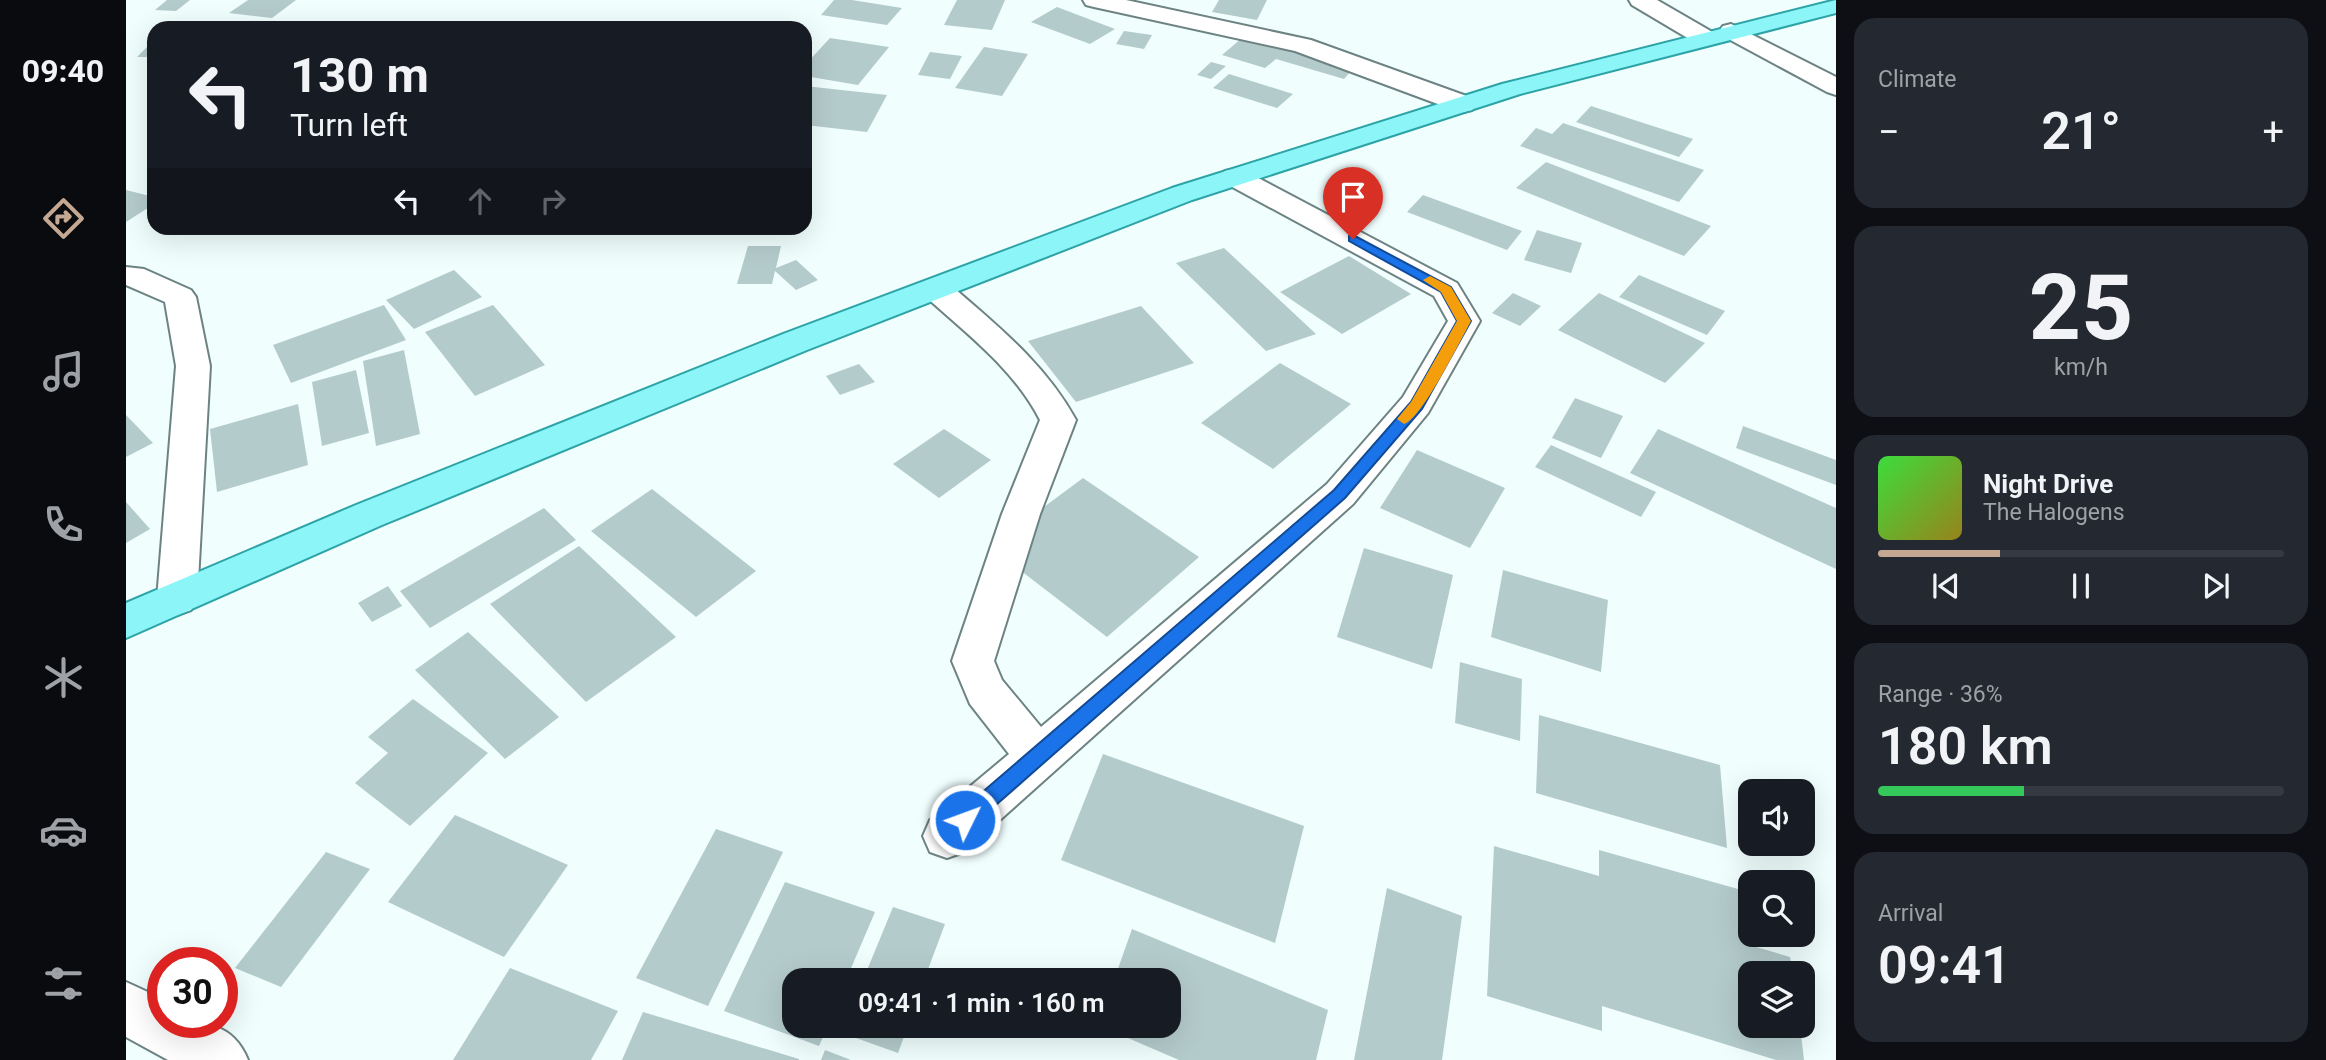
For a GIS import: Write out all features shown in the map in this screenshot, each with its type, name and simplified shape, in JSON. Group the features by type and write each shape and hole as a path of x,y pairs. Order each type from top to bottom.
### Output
{"main road":[{"path":"126,621 407,499 795,342 1182,194 1463,104 1718,34 1836,6"}],"street":[{"path":"1094,0 1177,8 1302,45 1463,104"},
{"path":"1640,0 1836,87"},
{"path":"947,836 1340,494 1416,405 1464,321 1446,290 1235,177"},
{"path":"126,276 133,275 180,297 193,366 177,599"},
{"path":"936,289 1031,376 1048,396 1058,420 1021,514 973,661 985,691 1037,755"},
{"path":"126,1008 221,1060"}],"building":[{"path":"167,0 190,0 176,11 155,10"},
{"path":"248,0 296,0 272,18 229,13"},
{"path":"834,0 852,0 902,8 887,25 821,15"},
{"path":"957,0 1005,0 992,30 944,25"},
{"path":"1219,0 1267,0 1257,20 1212,12"},
{"path":"1057,7 1115,29 1090,44 1031,22"},
{"path":"1124,31 1152,35 1144,49 1116,44"},
{"path":"1249,32 1358,63 1344,79 1276,59 1265,68 1222,55"},
{"path":"830,38 889,47 858,85 812,77 812,57"},
{"path":"147,47 147,57 137,57"},
{"path":"984,47 1028,54 1002,96 955,88"},
{"path":"930,52 962,56 950,79 918,75"},
{"path":"1211,62 1226,66 1211,79 1197,75"},
{"path":"1229,74 1293,94 1277,108 1213,88"},
{"path":"812,87 887,95 867,132 812,126"},
{"path":"1591,106 1693,139 1679,157 1576,122"},
{"path":"1563,123 1704,170 1679,202 1520,146 1536,128 1552,134"},
{"path":"1546,162 1711,226 1684,256 1516,188"},
{"path":"126,190 147,195 147,208 126,222"},
{"path":"1423,195 1522,231 1507,250 1407,212"},
{"path":"1537,230 1582,243 1571,273 1524,260"},
{"path":"748,246 781,246 776,268 796,260 818,280 796,290 775,271 772,284 737,284"},
{"path":"1224,248 1316,334 1266,351 1176,263"},
{"path":"1349,256 1411,294 1342,334 1280,292"},
{"path":"454,270 482,297 414,329 386,300"},
{"path":"1639,275 1725,311 1707,335 1619,297"},
{"path":"1513,293 1541,306 1520,326 1492,313"},
{"path":"1599,293 1705,343 1665,383 1558,330"},
{"path":"384,305 406,340 291,383 273,345"},
{"path":"493,305 545,365 475,396 425,332"},
{"path":"1141,306 1194,363 1076,402 1028,341"},
{"path":"404,350 420,434 376,446 363,361"},
{"path":"1280,363 1351,404 1273,469 1201,423"},
{"path":"859,364 875,382 840,395 826,376"},
{"path":"356,370 369,433 322,446 312,382"},
{"path":"1575,398 1623,416 1601,458 1552,438"},
{"path":"298,404 308,465 217,492 210,429"},
{"path":"126,415 153,443 126,457"},
{"path":"1743,426 1836,460 1836,485 1736,448"},
{"path":"944,429 991,460 939,498 893,464"},
{"path":"1658,429 1836,508 1836,569 1630,473"},
{"path":"1551,445 1656,492 1641,517 1535,467"},
{"path":"1417,450 1505,488 1470,548 1380,508"},
{"path":"1083,478 1199,557 1107,637 990,547"},
{"path":"652,489 756,571 696,617 591,531"},
{"path":"126,502 150,529 126,543"},
{"path":"544,508 576,540 430,628 400,591"},
{"path":"579,546 676,637 586,702 490,604"},
{"path":"1364,548 1453,575 1432,669 1337,637"},
{"path":"1503,570 1608,600 1601,672 1491,637"},
{"path":"388,586 402,606 372,622 358,603"},
{"path":"468,632 559,717 505,759 415,670"},
{"path":"1460,662 1522,679 1520,741 1455,723"},
{"path":"413,699 488,753 410,826 355,783 388,753 368,737"},
{"path":"1539,715 1720,765 1727,848 1536,793"},
{"path":"1103,754 1304,826 1275,943 1061,860"},
{"path":"455,815 568,865 504,957 388,902"},
{"path":"716,829 783,852 708,1006 636,978"},
{"path":"1494,846 1599,876 1599,850 1738,889 1738,947 1756,947 1790,957 1791,961 1738,961 1738,1038 1801,1038 1804,1060 1776,1060 1602,1006 1602,1031 1487,996"},
{"path":"326,852 370,869 281,987 238,969 238,964"},
{"path":"785,882 875,912 851,968 782,968 782,1032 724,1011"},
{"path":"1387,888 1462,916 1442,1060 1354,1060"},
{"path":"893,907 945,924 928,968 868,968"},
{"path":"1132,929 1328,1010 1316,1060 1179,1060 1128,1038 1181,1038 1181,968 1118,968"},
{"path":"510,968 618,1011 591,1060 453,1060"},
{"path":"643,1012 799,1059 799,1060 622,1060"},
{"path":"797,1038 823,1038 819,1046"},
{"path":"856,1038 904,1038 898,1053"},
{"path":"825,1050 851,1060 821,1060"}],"slow traffic":[{"path":"1404,419 1416,405 1464,321 1446,290 1430,280"}],"route":[{"path":"965,820 1340,494 1416,405 1464,321 1446,290 1353,239"}]}
